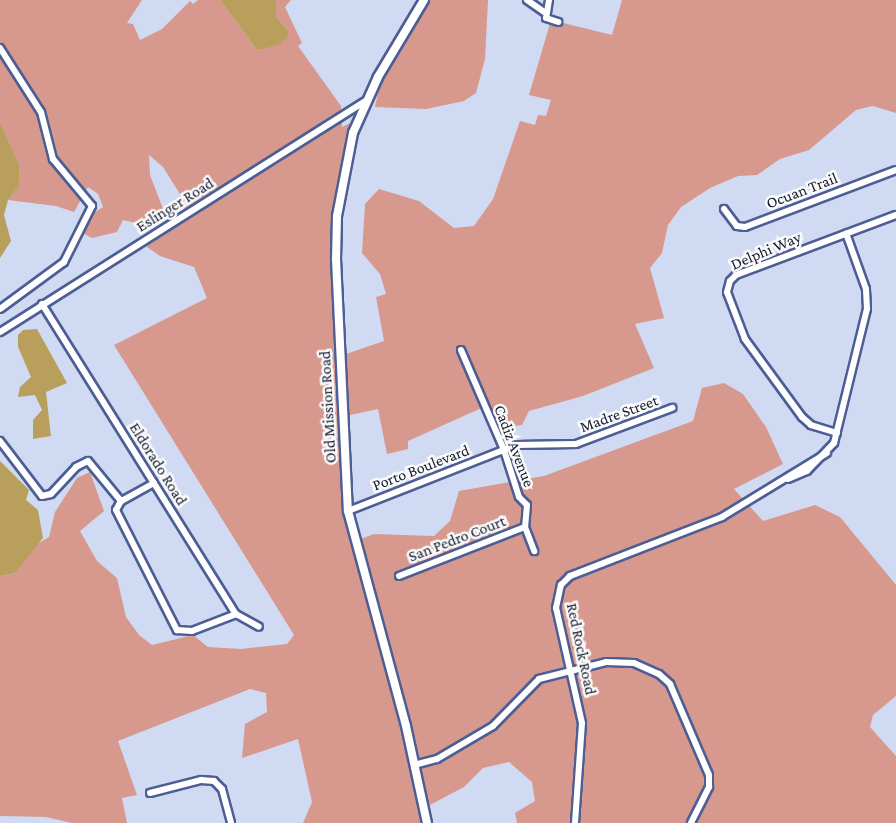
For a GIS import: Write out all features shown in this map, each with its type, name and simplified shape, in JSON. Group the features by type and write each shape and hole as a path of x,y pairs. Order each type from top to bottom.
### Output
{"street":[{"name":"Old Mission Road","path":"424,0 364,102 353,133 337,216 348,511 427,823"},
{"path":"526,0 544,12 546,18 558,22"},
{"path":"544,12 549,0"},
{"path":"0,48 41,112 53,159 92,206 64,262 0,309"},
{"name":"Eslinger Road","path":"0,332 364,102"},
{"name":"Ocuan Trail","path":"724,209 737,225 745,227 896,170"},
{"name":"Delphi Way","path":"837,433 812,426 802,417 745,339 728,292 736,275 896,214"},
{"name":"Red Rock Road","path":"575,823 582,723 556,608 561,585 570,576 722,517 806,468 827,453 837,433 867,309 866,289 846,233"},
{"name":"Eldorado Road","path":"42,304 236,614 260,627"},
{"name":"Cadiz Avenue","path":"461,350 504,450 519,497 527,505 525,527 534,551"},
{"name":"Madre Street","path":"504,450 527,444 576,444 672,408"},
{"path":"0,441 21,466 38,494 46,496 76,467 90,461 121,501"},
{"name":"Porto Boulevard","path":"348,511 504,450"},
{"path":"154,483 117,505 119,515 177,630 192,631 236,614"},
{"name":"San Pedro Court","path":"399,576 525,527"},
{"path":"414,765 437,759 493,726 539,679 606,662 633,663 659,674 670,684 709,775 709,787 692,823"},
{"path":"150,793 201,780 214,781 222,789 231,823"}],"shaded area":[{"path":"0,0 142,0 127,23 133,24 140,40 162,29 190,1 193,4 198,0 220,0 257,50 288,31 276,16 274,5 276,0 291,0 285,7 302,43 298,46 341,106 342,127 352,122 335,216 342,469 379,645 424,823 303,823 312,802 298,739 242,758 245,724 267,712 266,693 250,689 118,741 137,795 122,798 127,823 72,823 46,817 0,816 0,576 15,573 34,546 49,537 55,512 77,478 90,472 104,511 80,531 97,561 117,578 126,617 139,635 152,645 193,635 208,647 241,649 287,644 294,635 114,345 207,298 194,267 160,256 147,247 155,231 185,213 180,194 163,167 149,155 150,175 163,209 158,220 144,225 123,220 117,232 92,238 81,232 82,220 103,207 98,194 88,187 74,212 56,206 8,200 20,185 19,166 0,122"},
{"path":"220,0 276,0 276,16 288,31 288,36 279,45 257,50"},
{"path":"427,0 488,0 485,59 476,93 464,101 426,109 375,107 382,73"},
{"path":"622,0 896,0 896,113 873,106 856,110 809,150 780,159 757,175 738,176 710,188 681,207 668,225 662,253 650,268 664,318 635,324 654,368 583,396 529,411 522,425 500,428 486,406 408,441 408,449 387,454 378,409 346,416 343,355 384,341 376,297 386,294 380,274 362,253 365,204 379,189 419,201 454,228 474,226 493,199 520,121 535,125 538,115 546,116 551,100 529,95 551,20 612,35"},
{"path":"0,122 19,165 20,185 8,200 4,215 11,241 0,258"},
{"path":"37,329 67,383 46,392 51,436 33,439 33,420 42,410 35,395 18,397 20,387 31,377 18,347 18,335 23,330"},
{"path":"724,383 743,394 766,427 783,464 734,489 763,521 815,505 840,517 896,585 896,696 873,715 870,727 896,756 896,823 517,823 515,813 535,801 532,782 509,762 483,768 464,787 426,807 358,540 374,534 434,536 450,521 459,491 544,476 693,421 702,388"},
{"path":"0,461 29,490 26,500 38,510 43,538 15,573 0,576"}]}
